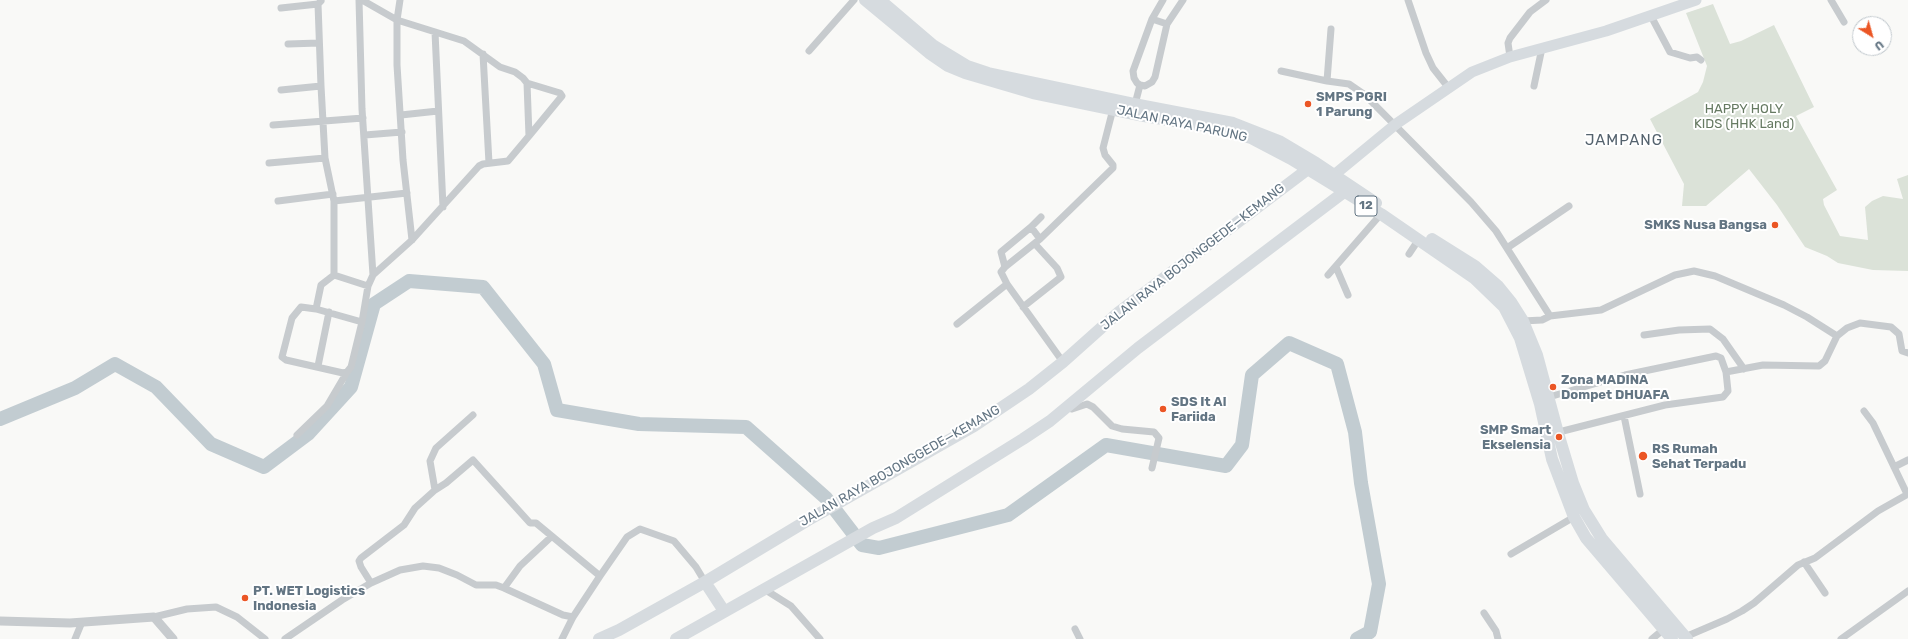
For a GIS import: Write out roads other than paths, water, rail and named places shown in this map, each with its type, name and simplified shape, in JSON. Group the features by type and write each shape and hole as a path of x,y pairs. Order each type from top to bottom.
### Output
{"highway":[{"name":"JALAN RAYA PARUNG","path":"865,0 929,53 948,66 984,80 1026,91 1113,109 1134,109"},
{"name":"JALAN RAYA PARUNG","path":"880,0 934,46 967,66 988,73 1134,109 1233,123 1279,141 1311,166 1347,190 1475,266 1512,302 1524,321 1537,355 1549,397 1552,434 1552,459 1574,517 1586,538 1672,639"},
{"name":"JALAN RAYA BOJONGGEDE—KEMANG","path":"599,639 620,630 705,582 808,520 974,426 1029,389 1063,362 1119,312 1311,166"},
{"name":"JALAN RAYA PARUNG","path":"1347,190 1474,278 1504,306 1520,338 1552,434 1584,510 1602,539 1692,634"},
{"path":"676,639 873,528 896,518 1000,454 1050,420 1138,348 1347,190"},
{"path":"705,582 724,611"}],"main road":[{"path":"1330,179 1394,126 1448,87 1472,72 1510,57 1606,31 1696,0"}],"street":[{"path":"297,435 326,407 351,367 362,322 368,286 373,275 412,240 479,166 509,160 562,96 560,93 527,83 519,74 500,68 464,41 397,20 360,0 363,118 373,275"},
{"path":"400,0 397,20 397,65 412,240"},
{"path":"809,51 854,0"},
{"path":"1163,0 1152,19 1133,71 1134,78 1137,83 1143,85 1152,82 1155,77 1167,24 1183,0"},
{"path":"1408,0 1426,53 1433,68 1448,87"},
{"path":"1510,57 1508,43 1510,38 1530,12 1546,0"},
{"path":"1831,0 1844,22"},
{"path":"281,8 321,1 319,44 325,158 334,197 334,275"},
{"path":"1651,16 1670,52 1690,58 1697,57 1701,60"},
{"path":"1152,19 1167,24"},
{"path":"1327,81 1331,29"},
{"path":"435,32 443,207"},
{"path":"288,44 319,44"},
{"path":"1534,86 1542,48"},
{"path":"483,54 489,163"},
{"path":"1281,71 1349,84 1365,95 1394,126 1471,202 1507,248 1547,317"},
{"path":"527,83 529,136"},
{"path":"1134,109 1143,85"},
{"path":"281,90 321,86"},
{"path":"1063,362 1007,284 1001,272 1005,267 1038,241 1113,168 1113,165 1105,155 1103,148 1113,109"},
{"path":"401,115 438,111"},
{"path":"273,125 363,118"},
{"path":"365,135 402,132"},
{"path":"269,163 325,158"},
{"path":"278,201 334,197 368,197 407,193"},
{"path":"1507,248 1569,206"},
{"path":"1328,276 1381,214"},
{"path":"1005,267 1001,252 1041,217"},
{"path":"1023,307 1061,277 1057,268 1038,241 1031,227"},
{"path":"1409,254 1419,239"},
{"path":"1336,267 1348,295"},
{"path":"1524,321 1601,310 1674,275 1694,271 1715,276 1784,305 1807,317 1836,336"},
{"path":"334,275 368,286"},
{"path":"316,309 321,285 334,275"},
{"path":"957,324 1007,284"},
{"path":"347,372 343,373 318,366 286,360 281,355 292,318 299,308 304,306 362,322"},
{"path":"318,366 329,312"},
{"path":"1726,372 1777,364 1810,367 1819,366 1825,361 1836,336 1847,328 1860,323 1891,327 1895,329 1899,334 1902,352 1908,353"},
{"path":"1644,335 1679,330 1710,329 1724,339 1744,369"},
{"path":"1549,397 1625,375 1716,356 1722,358 1726,372 1728,391 1723,397 1665,405 1552,434"},
{"path":"1067,406 1072,409 1087,404 1093,407 1112,426 1122,430 1154,432 1159,438 1152,468"},
{"path":"1692,634 1727,620 1754,603 1804,562 1815,558 1878,511 1908,494 1873,423 1864,411"},
{"path":"435,490 430,461 436,448 473,415"},
{"path":"1624,416 1640,494"},
{"path":"371,583 361,567 359,560 404,525 415,508 473,460 530,523 536,523 551,537 600,576"},
{"path":"1894,467 1908,460"},
{"path":"1511,554 1574,517"},
{"path":"562,639 573,617 627,537 640,529 674,541 705,582"},
{"path":"504,588 520,566 551,537"},
{"path":"1804,562 1825,593"},
{"path":"285,639 342,600 371,583 400,570 423,566 439,568 457,574 476,585 496,585 563,615 573,617"},
{"path":"764,589 791,606 820,639"},
{"path":"1841,639 1908,591"},
{"path":"0,621 82,622 154,617 187,609 216,607 237,616 265,639"},
{"path":"1484,613 1496,631 1498,639"},
{"path":"154,617 172,639"},
{"path":"75,639 82,622"},
{"path":"1075,629 1080,639"},
{"path":"1652,639 1664,629"}],"waterway":[{"path":"0,419 75,388 115,364 156,387 211,444 264,467 308,434 351,387 374,304 409,281 483,287 544,364 557,410 639,424 746,427 826,498 862,545 879,548 1008,515 1106,445 1226,466 1242,445 1252,375 1289,343 1337,364 1355,432 1361,483 1379,584 1370,632 1357,639"}],"place":[{"name":"SMPS PGRI 1 Parung","path":"1308,104"},
{"name":"SMKS Nusa Bangsa","path":"1775,225"},
{"name":"Zona MADINA Dompet DHUAFA","path":"1553,387"},
{"name":"SDS It Al Fariida","path":"1163,409"},
{"name":"SMP Smart Ekselensia","path":"1559,437"},
{"name":"RS Rumah Sehat Terpadu","path":"1643,456"},
{"name":"PT. WET Logistics Indonesia","path":"245,598"}],"district":[{"name":"JAMPANG","path":"1624,141"}],"park label":[{"name":"HAPPY HOLY KIDS (HHK Land)","path":"1744,116"}]}
